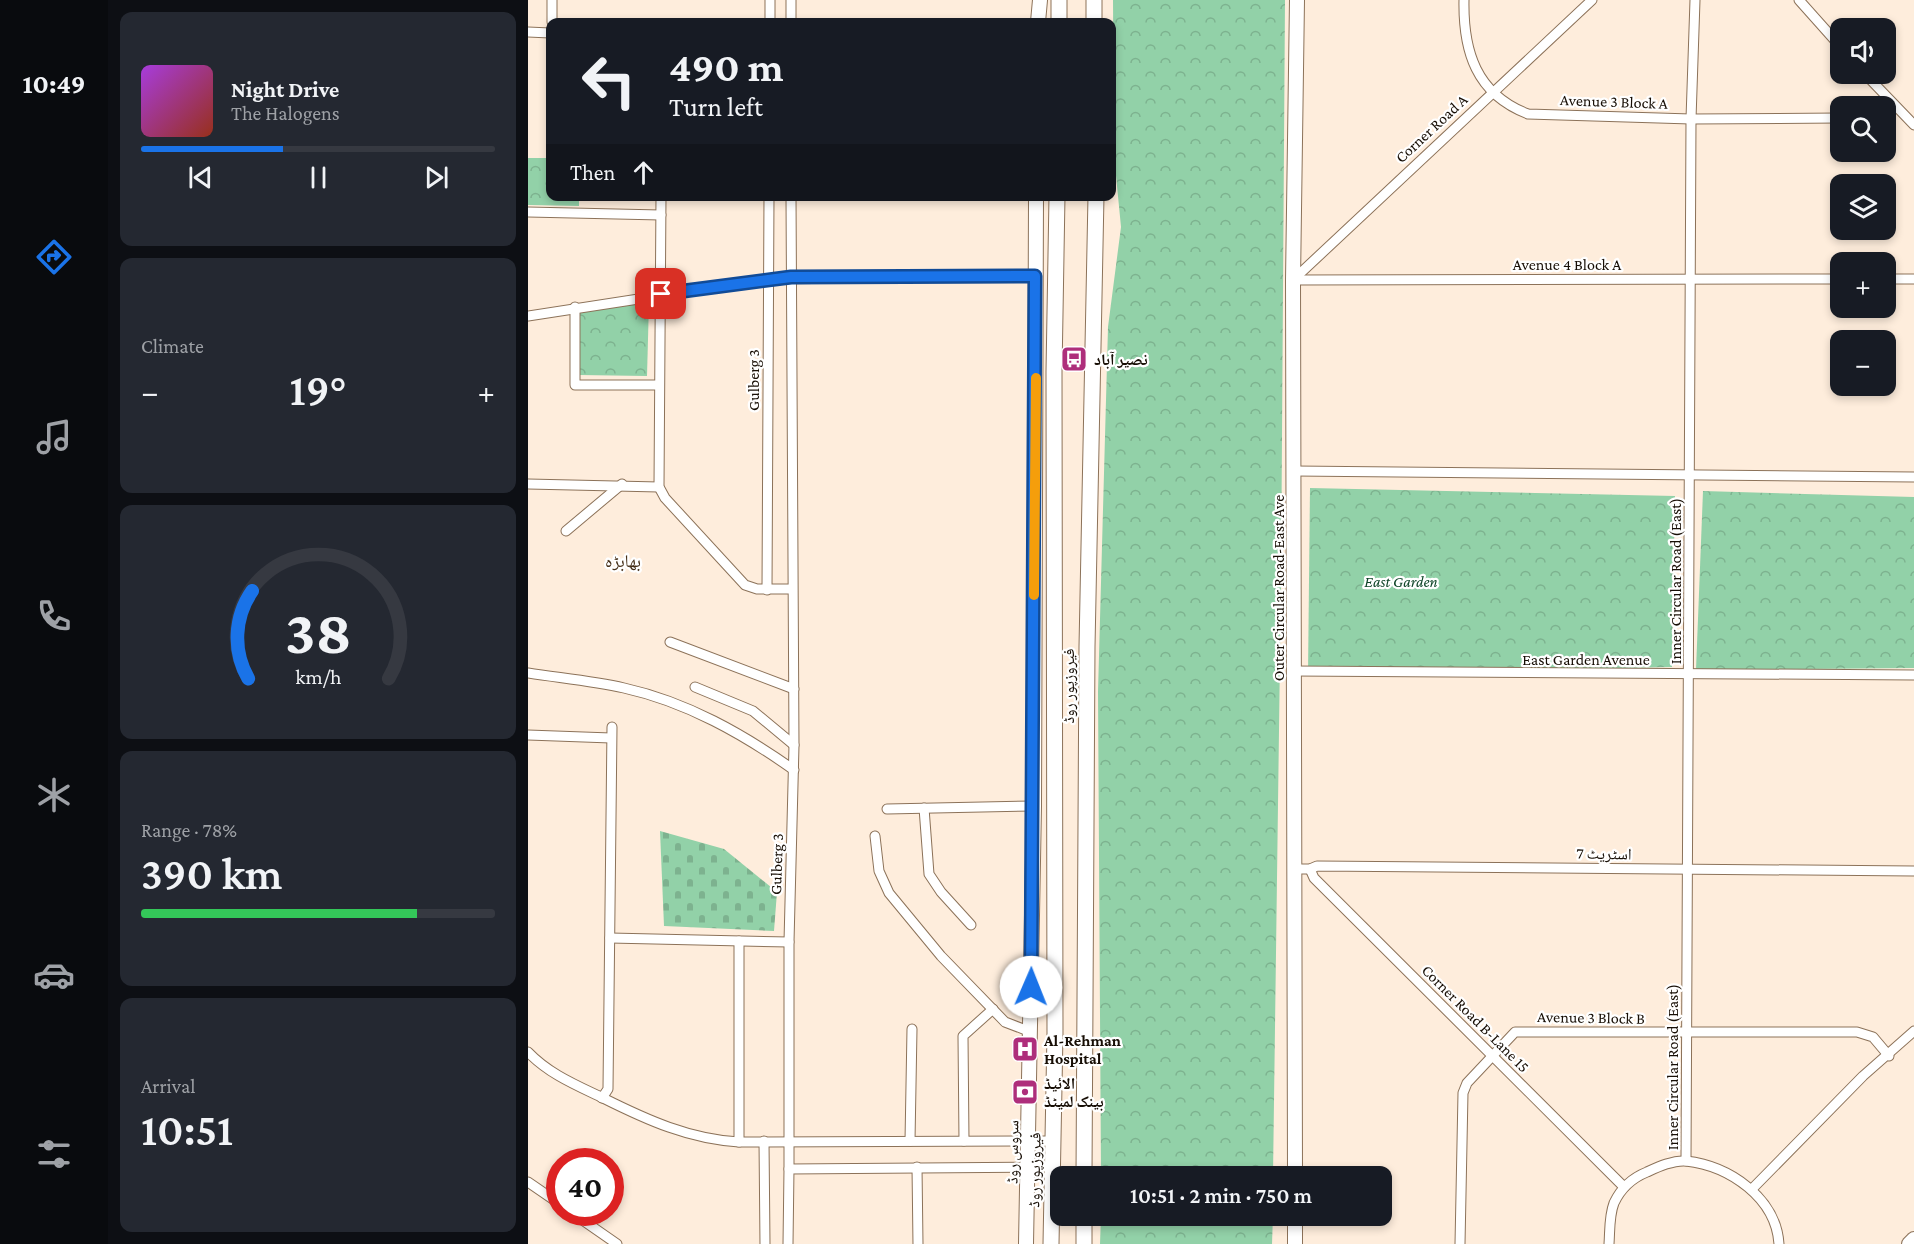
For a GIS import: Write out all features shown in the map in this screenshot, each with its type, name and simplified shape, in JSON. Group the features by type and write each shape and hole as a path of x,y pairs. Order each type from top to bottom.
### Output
{"main road":[{"path":"1059,0 1059,18"},
{"path":"1094,0 1094,18"},
{"name":"فیروزپور روڈ","path":"1051,1166 1054,1033 1054,372 1057,201"},
{"name":"فیروزپور روڈ","path":"1084,1166 1087,646 1096,201"},
{"name":"فیروزپور روڈ","path":"1051,1226 1051,1244"},
{"path":"1084,1226 1084,1244"}],"street":[{"path":"552,0 552,18"},
{"path":"770,0 770,18"},
{"path":"791,0 791,18"},
{"path":"1038,18 1040,0"},
{"name":"Outer Circular Road-East Ave","path":"1295,1166 1293,280 1297,0"},
{"name":"Avenue 3 Block A","path":"1464,0 1463,30 1474,66 1492,92 1509,107 1528,114 1691,119 1830,118"},
{"name":"Corner Road A","path":"1293,280 1592,0"},
{"name":"Inner Circular Road (East)","path":"1686,1161 1691,119 1695,0"},
{"path":"1799,0 1830,35"},
{"path":"528,32 546,33"},
{"path":"1873,84 1882,96"},
{"path":"1896,111 1914,125"},
{"path":"661,201 659,487 665,498 745,585 768,590 792,589"},
{"name":"Gulberg 3","path":"768,590 769,201"},
{"name":"Gulberg 3","path":"788,1244 789,942 794,770 791,201"},
{"name":"سروس روڈ","path":"1026,1244 1034,806 1036,201"},
{"path":"528,212 661,215"},
{"path":"528,316 661,294 791,277 1035,276"},
{"name":"Avenue 4 Block A","path":"1293,280 1830,279"},
{"path":"1896,279 1914,279"},
{"path":"575,308 575,385 659,385"},
{"path":"1295,471 1914,477"},
{"path":"528,484 622,484 659,487"},
{"path":"566,531 622,484"},
{"path":"670,642 794,688"},
{"name":"East Garden Avenue","path":"1293,671 1914,675"},
{"path":"528,673 626,688 674,704 743,735 794,770"},
{"path":"695,687 753,711 794,745"},
{"path":"602,1098 608,1089 612,727"},
{"path":"528,735 611,738"},
{"path":"887,809 1034,806"},
{"path":"924,808 929,874 941,892 972,925"},
{"path":"875,837 879,871 888,892 941,956 1005,1022 1030,1032"},
{"name":"اسٹریٹ 7","path":"1295,868 1310,869 1317,866 1914,871"},
{"name":"Corner Road B-Lane 15","path":"1310,869 1314,878 1624,1187"},
{"path":"610,938 789,942"},
{"path":"739,941 739,1142"},
{"path":"964,1141 963,1036 993,1009"},
{"path":"910,1141 912,1029"},
{"path":"1752,1189 1863,1076 1914,1031"},
{"name":"Avenue 3 Block B","path":"1460,1244 1463,1093 1467,1083 1515,1032 1857,1032 1873,1037 1888,1056"},
{"path":"528,1052 552,1072 637,1116 703,1139 739,1142 790,1140 1052,1141"},
{"path":"764,1141 765,1244"},
{"path":"1609,1244 1611,1216 1615,1202 1624,1187 1635,1177 1655,1168 1686,1161 1724,1173 1752,1189 1774,1222 1779,1244"},
{"path":"917,1167 918,1244"},
{"path":"789,1169 1050,1167"},
{"path":"528,1182 546,1194"},
{"path":"591,1226 616,1244"},
{"path":"1295,1226 1295,1244"},
{"path":"1909,1244 1914,1239"}],"green space":[{"path":"1113,0 1285,0 1281,582 1273,1166 1101,1166 1098,692 1108,327 1121,227 1116,176 1116,18 1113,18"},
{"path":"528,158 546,158 546,201 579,201 579,206 528,205"},
{"path":"649,302 647,376 579,375 577,313"},
{"name":"East Garden","path":"1310,488 1675,496 1672,667 1308,674"},
{"path":"1703,491 1914,497 1914,668 1696,670"},
{"path":"660,831 724,849 777,892 774,931 664,926"},
{"path":"1101,1226 1273,1226 1272,1244 1100,1244"}],"slow traffic":[{"path":"1034,595 1036,378"}],"place":[{"name":"نصیر آباد","path":"1074,359"},
{"name":"Al-Rehman Hospital","path":"1025,1049"},
{"name":"الائیڈ بینک لمیٹڈ","path":"1025,1092"}],"district":[{"name":"بھابڑہ","path":"623,561"}],"route":[{"path":"661,294 791,277 1035,276 1034,806 1031,987"}]}
